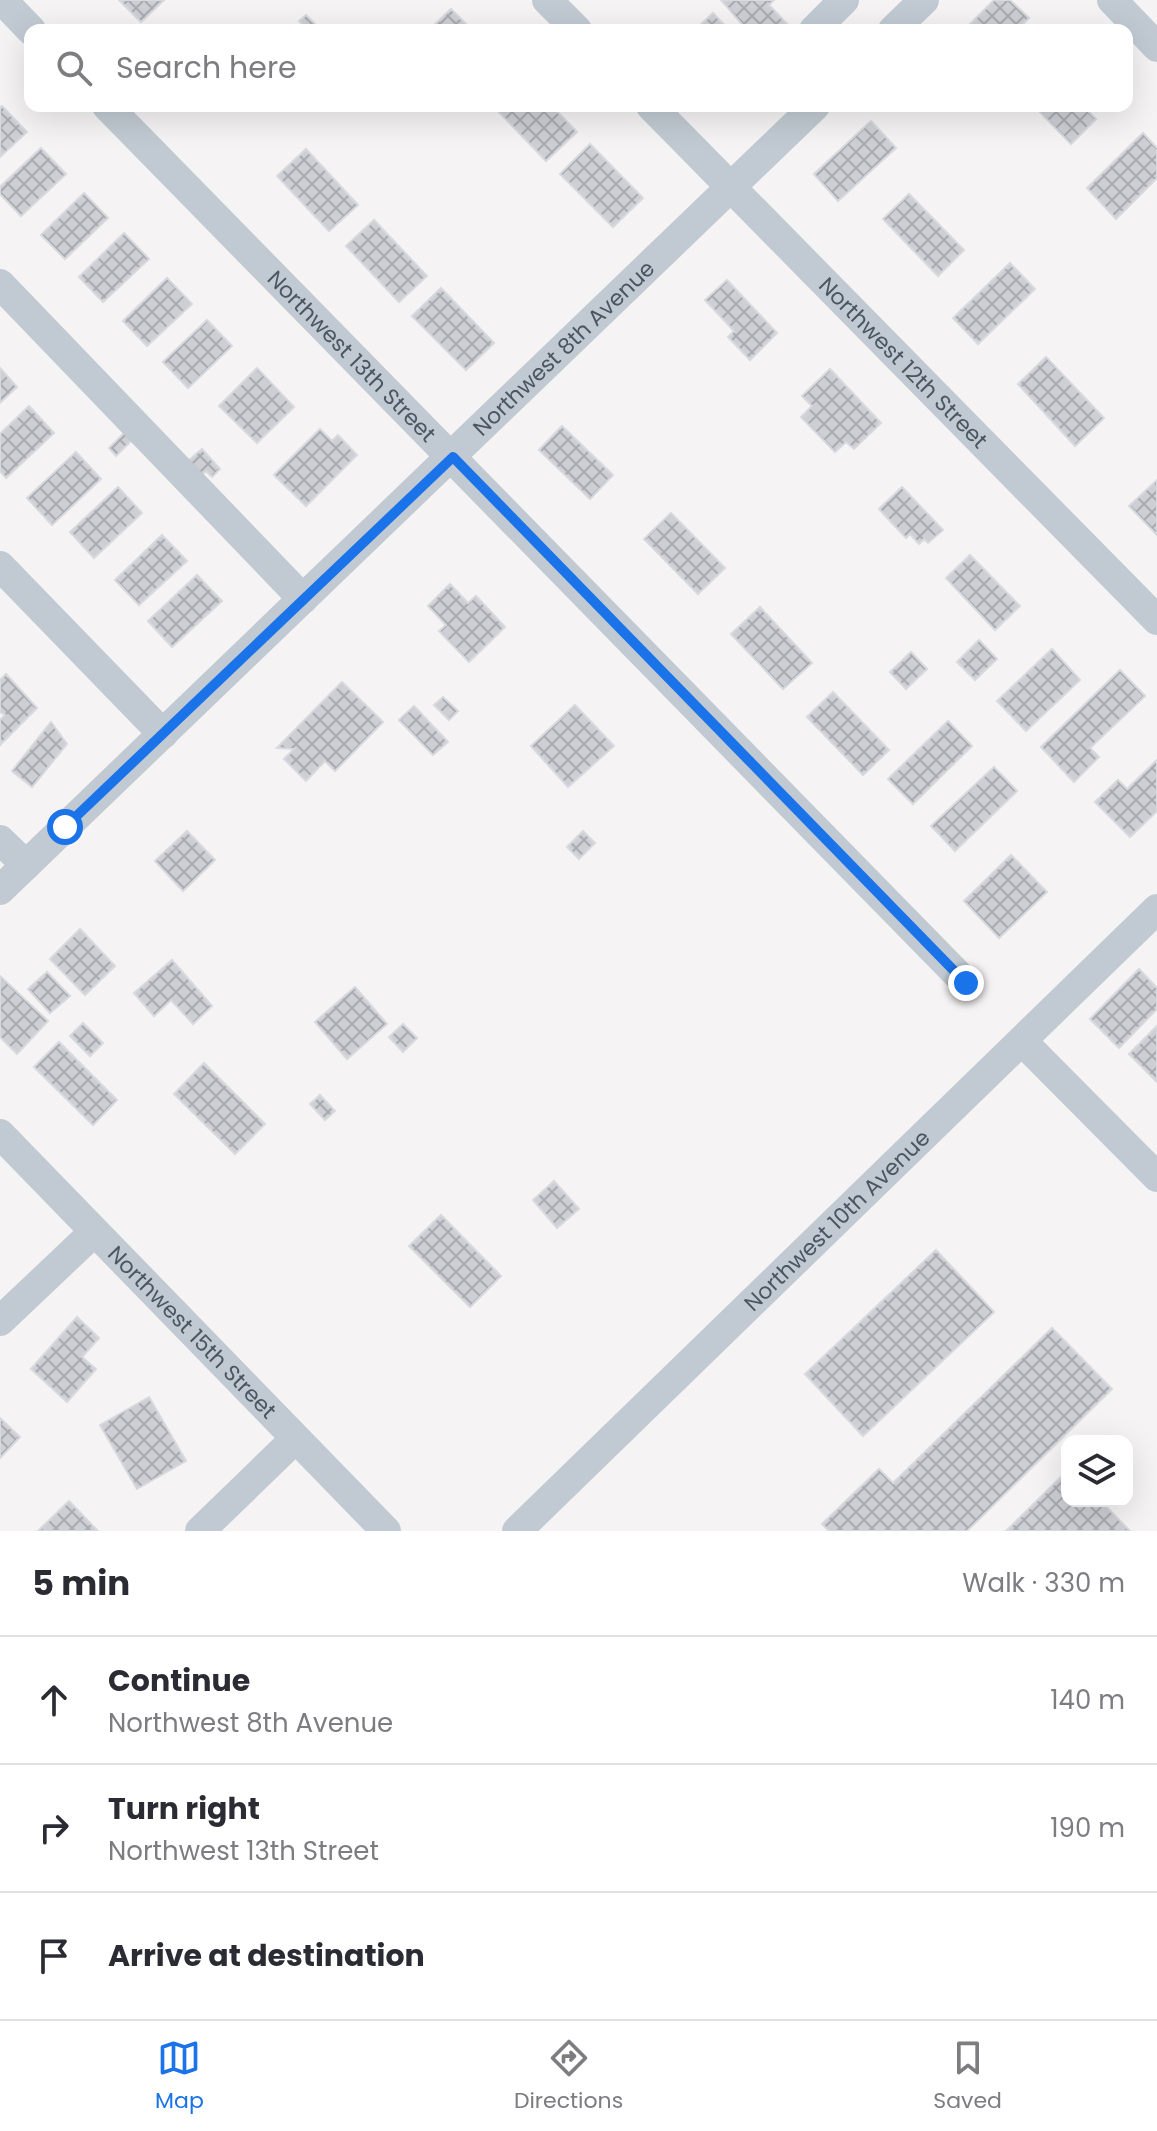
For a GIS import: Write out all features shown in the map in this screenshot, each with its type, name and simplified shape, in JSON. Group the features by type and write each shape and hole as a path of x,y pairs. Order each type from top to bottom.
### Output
{"street":[{"path":"2,0 25,24"},
{"path":"547,0 571,24"},
{"path":"899,24 924,0"},
{"path":"1112,0 1157,47"},
{"name":"Northwest 13th Street","path":"113,112 966,983"},
{"name":"Northwest 12th Street","path":"657,112 1157,620"},
{"name":"Northwest 8th Avenue","path":"0,890 809,112"},
{"path":"0,284 303,599"},
{"path":"0,566 163,734"},
{"path":"0,840 26,865"},
{"name":"Northwest 10th Avenue","path":"517,1531 1157,909"},
{"path":"1022,1041 1157,1177"},
{"name":"Northwest 15th Street","path":"0,1134 386,1531"},
{"path":"0,1321 94,1232"},
{"path":"200,1531 295,1439"}],"building":[{"path":"119,0 164,0 141,22"},
{"path":"721,0 774,0 769,5 787,24 742,24"},
{"path":"994,0 1010,0 1029,18 1023,24 970,24"},
{"path":"451,9 466,24 435,24"},
{"path":"713,13 723,24 701,24"},
{"path":"306,15 315,24 302,24 299,21"},
{"path":"2,106 27,132 0,157 0,108"},
{"path":"499,112 558,112 577,132 546,161"},
{"path":"1040,112 1089,112 1096,119 1071,144"},
{"path":"871,121 896,148 838,201 814,174"},
{"path":"1143,133 1157,148 1157,178 1116,219 1087,188"},
{"path":"590,144 643,198 613,227 560,174"},
{"path":"41,148 66,174 21,216 0,194 0,187"},
{"path":"306,149 358,205 329,231 277,176"},
{"path":"84,193 108,218 65,259 41,235"},
{"path":"909,194 964,250 938,276 883,219"},
{"path":"374,220 427,276 399,302 346,246"},
{"path":"124,233 149,259 103,302 79,277"},
{"path":"1010,263 1035,289 978,344 953,318"},
{"path":"167,278 192,304 147,346 123,321"},
{"path":"727,280 777,333 750,360 728,337 734,331 705,300"},
{"path":"441,288 494,343 466,370 412,316"},
{"path":"207,320 232,346 188,388 163,362"},
{"path":"1046,357 1104,418 1075,446 1018,384"},
{"path":"0,368 17,387 0,403"},
{"path":"257,368 294,407 257,443 219,406"},
{"path":"830,369 881,423 854,449 846,442 835,452 801,417 812,406 802,396"},
{"path":"29,406 54,433 6,478 0,471 0,434"},
{"path":"562,426 613,475 590,499 539,450"},
{"path":"320,429 332,441 338,435 357,455 306,506 274,475"},
{"path":"126,431 134,438 116,456 109,448"},
{"path":"202,449 220,469 212,477 206,471 201,476 188,461"},
{"path":"76,452 101,479 52,525 27,498"},
{"path":"1157,480 1157,535 1129,506"},
{"path":"118,487 142,513 94,558 70,532"},
{"path":"902,487 943,530 928,543 924,539 919,544 910,534 906,538 879,509"},
{"path":"671,513 725,568 698,594 644,539"},
{"path":"162,535 187,561 139,605 115,580"},
{"path":"970,555 1020,606 995,630 946,578"},
{"path":"197,575 222,601 172,647 148,621"},
{"path":"450,584 468,603 476,596 505,627 469,662 439,631 446,625 428,606"},
{"path":"760,607 812,663 783,689 731,634"},
{"path":"979,640 997,659 975,680 957,662"},
{"path":"1052,649 1080,680 1026,731 997,701"},
{"path":"911,652 927,669 906,689 890,672"},
{"path":"1120,670 1145,696 1090,748 1099,757 1074,782 1041,747"},
{"path":"6,674 37,708 0,745 0,720 5,715 0,712 0,680"},
{"path":"342,682 383,722 335,771 325,761 306,781 284,759 294,749 277,748"},
{"path":"833,692 889,750 863,775 807,717"},
{"path":"443,697 458,711 449,720 434,705"},
{"path":"575,705 614,746 568,787 531,746"},
{"path":"414,706 448,742 433,755 399,720"},
{"path":"948,721 972,746 913,804 888,779"},
{"path":"51,722 67,744 32,787 12,771"},
{"path":"1157,760 1157,811 1130,837 1095,802 1118,780 1127,789"},
{"path":"994,767 1017,791 955,851 931,826"},
{"path":"187,831 215,860 183,891 155,861"},
{"path":"583,831 595,843 579,859 567,847"},
{"path":"1011,855 1047,892 999,938 964,901"},
{"path":"80,929 115,966 85,995 50,959"},
{"path":"172,960 212,1006 193,1024 171,1000 154,1016 134,993"},
{"path":"1139,969 1157,988 1157,1009 1119,1048 1090,1019"},
{"path":"47,972 70,996 50,1013 28,989"},
{"path":"0,976 48,1021 17,1054 0,1037"},
{"path":"355,987 387,1024 347,1059 315,1022"},
{"path":"83,1023 103,1043 90,1056 70,1036"},
{"path":"403,1024 417,1038 403,1052 389,1037"},
{"path":"1157,1026 1157,1082 1129,1054"},
{"path":"59,1042 117,1100 93,1125 34,1067"},
{"path":"204,1063 265,1124 235,1154 174,1094"},
{"path":"320,1095 335,1111 325,1120 310,1104"},
{"path":"554,1181 579,1209 557,1228 533,1200"},
{"path":"441,1215 501,1276 470,1307 409,1246"},
{"path":"936,1250 994,1312 863,1436 805,1374"},
{"path":"77,1317 99,1338 82,1357 96,1369 67,1402 31,1369"},
{"path":"1052,1328 1112,1389 1065,1435 1061,1435 1061,1439 967,1531 829,1531 822,1524 879,1469 893,1483"},
{"path":"149,1397 186,1461 137,1489 100,1425"},
{"path":"0,1418 20,1437 0,1458"},
{"path":"1061,1477 1061,1507 1107,1507 1130,1531 1006,1531"},
{"path":"69,1501 98,1531 38,1531"}],"route":[{"path":"65,827 453,457 966,983"}]}
